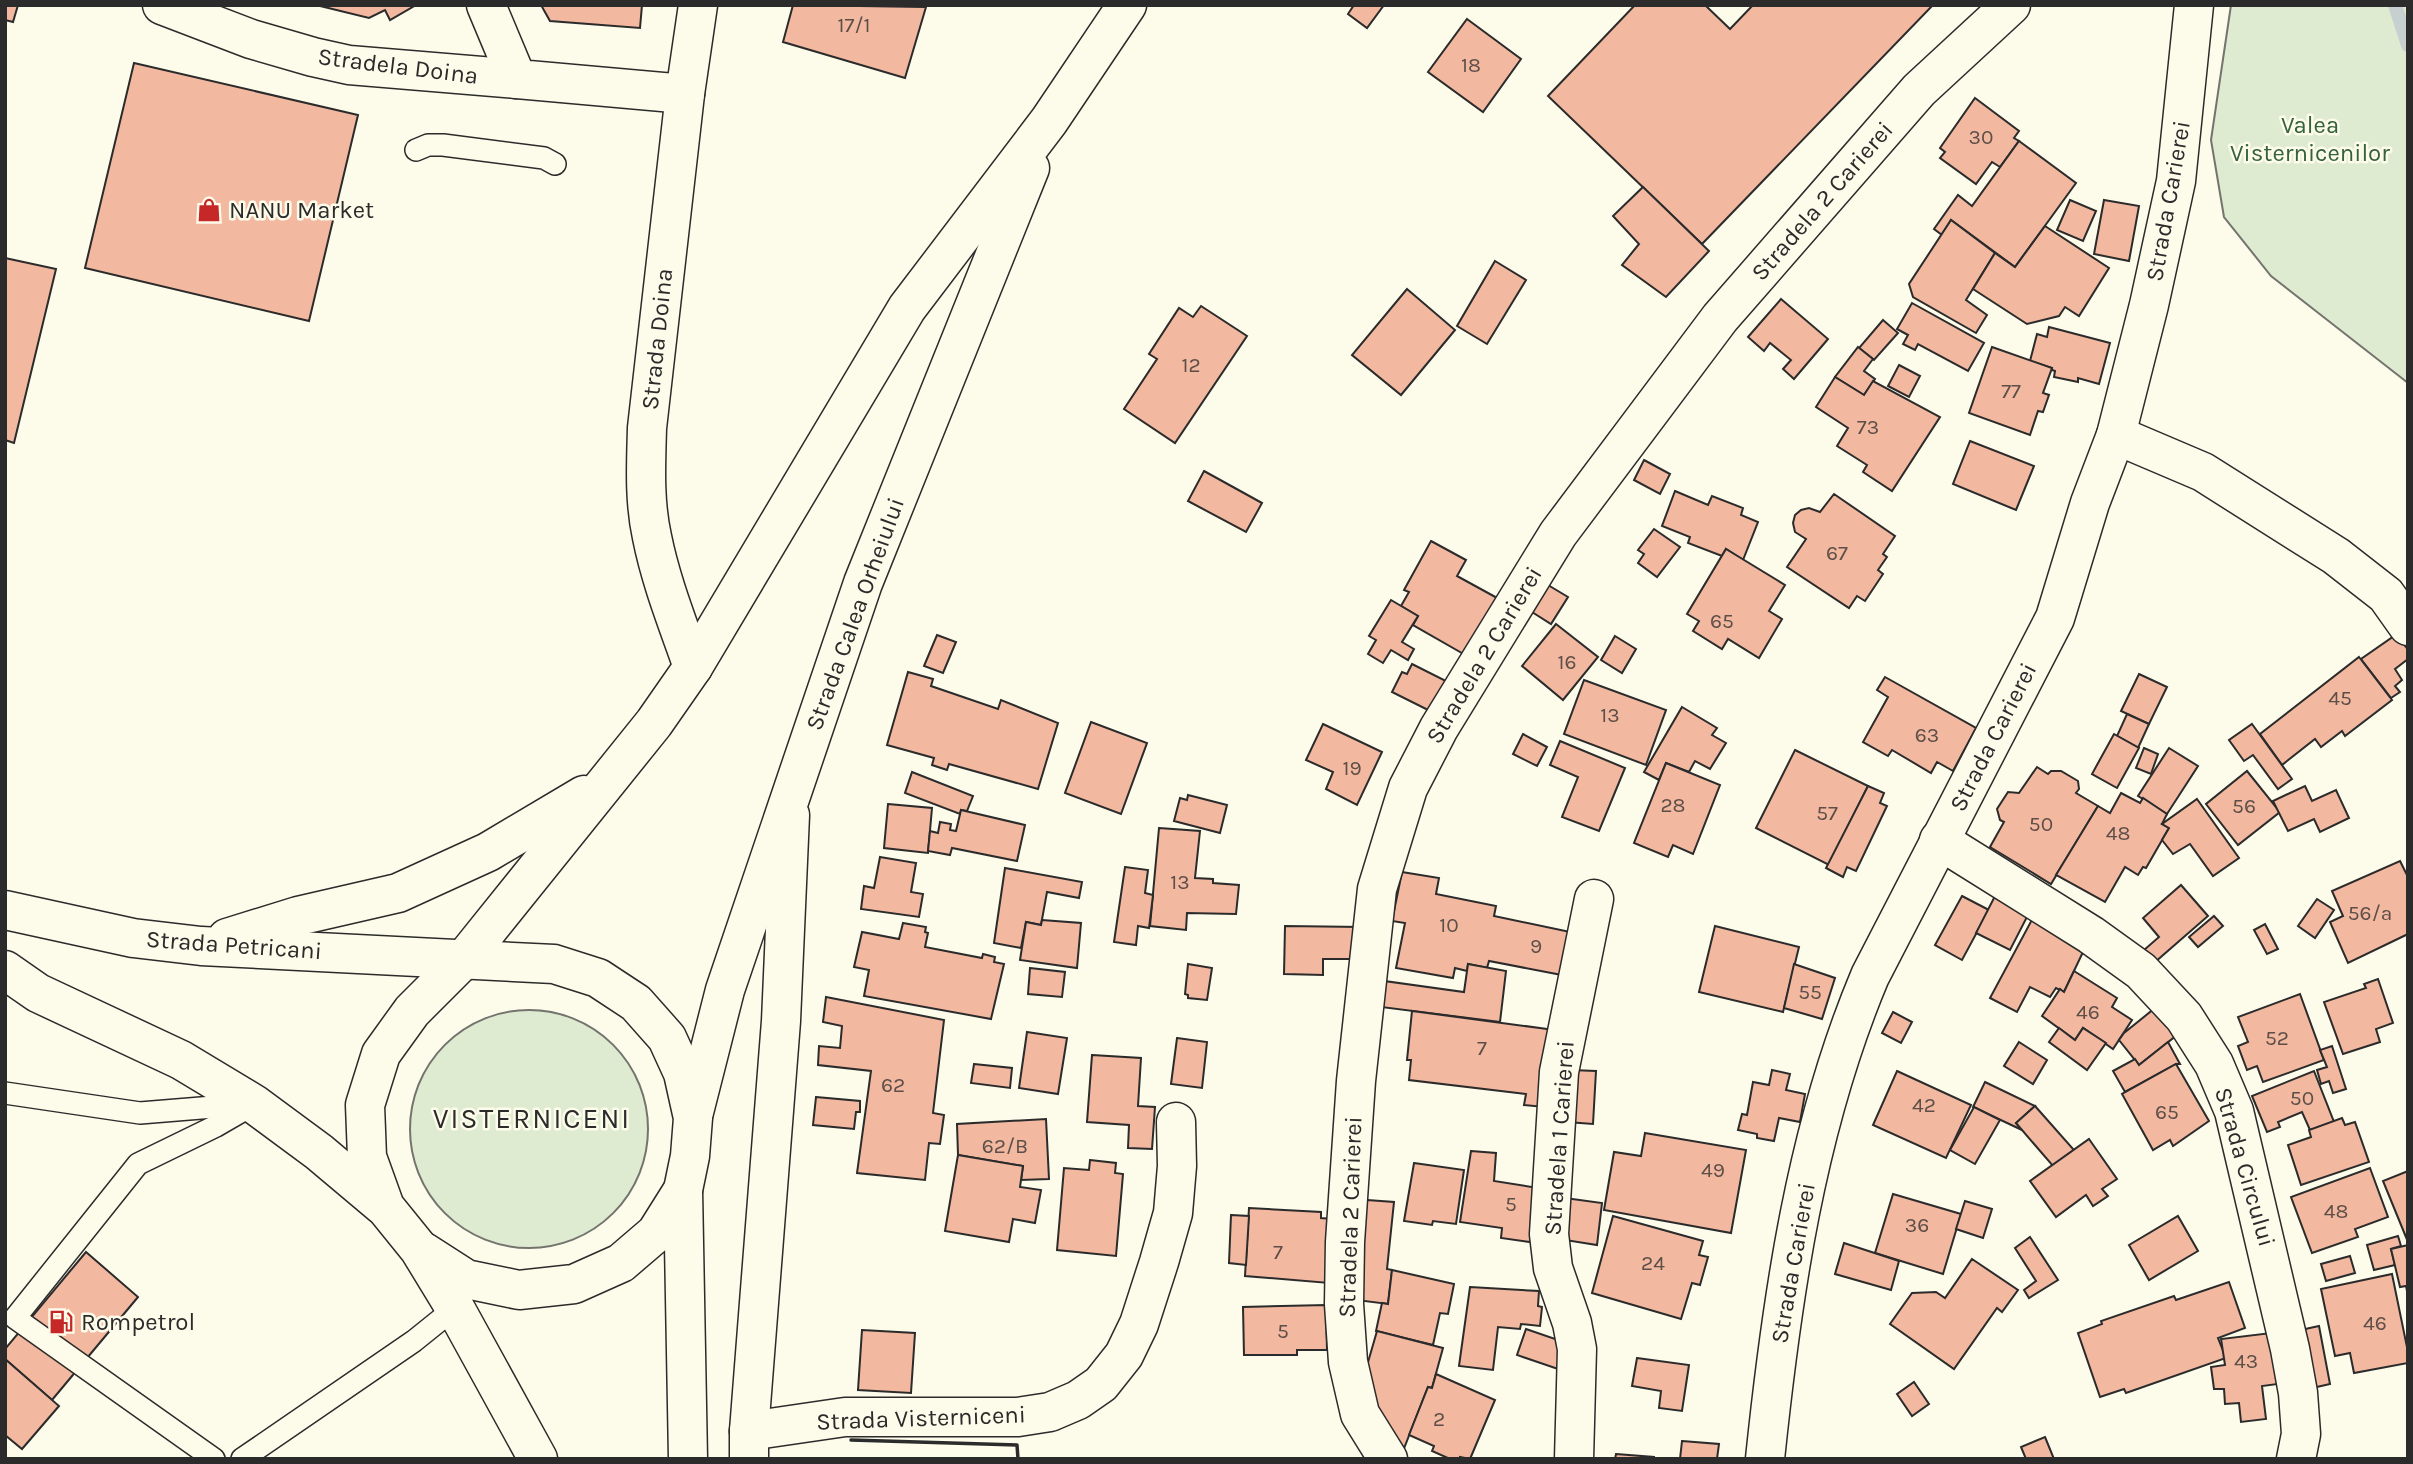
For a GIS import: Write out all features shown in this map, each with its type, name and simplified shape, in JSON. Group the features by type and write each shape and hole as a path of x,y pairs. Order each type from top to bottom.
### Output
{"street":[{"name":"Stradela Doina","path":"162,5 251,38 349,65 685,94"},
{"path":"486,5 517,79"},
{"name":"Strada Doina","path":"692,667 664,585 651,535 646,484 647,428 685,94 698,5"},
{"name":"Strada Calea Orheiului","path":"384,1207 367,1157 365,1105 381,1054 412,1011 465,958 654,723 692,667 907,308 1049,121 1127,5"},
{"name":"Stradela 2 Carierei","path":"1388,1459 1360,1414 1348,1362 1344,1304 1345,1242 1356,1081 1377,888 1408,788 1439,727 1558,534 1720,318 1919,90 2011,5"},
{"name":"Strada Carierei","path":"1765,1459 1774,1369 1789,1275 1811,1164 1846,1032 1870,976 2055,618 2090,503 2116,435 2149,305 2176,181 2194,5"},
{"name":"Strada Calea Orheiului","path":"692,1118 725,990 863,583 1049,121"},
{"path":"2116,435 2203,472 2336,556 2386,595 2408,626"},
{"path":"201,946 298,916 398,893 488,852 607,781"},
{"name":"Strada Visterniceni","path":"790,793 782,1021 749,1445 845,1416 1018,1417 1050,1412 1078,1400 1101,1384 1124,1355 1134,1335 1159,1262 1173,1213 1177,1167 1176,1122"},
{"name":"Strada Circului","path":"1939,840 2091,935 2140,971 2184,1017 2214,1063 2234,1111 2290,1349 2298,1392 2301,1434 2296,1459"},
{"name":"Stradela 1 Carierei","path":"1574,1459 1577,1349 1572,1323 1553,1268 1549,1234 1559,1072 1594,899"},
{"name":"Strada Petricani","path":"5,910 133,938 201,946 554,964 598,978 636,1003 667,1038 683,1073 692,1118"},
{"path":"5,970 38,993 181,1060 254,1104 319,1152 384,1207 419,1249 456,1308 538,1459"},
{"path":"688,1459 683,1190 690,1156 692,1118"},
{"path":"419,1249 466,1279 520,1290 574,1284 621,1263 656,1233 683,1190"}],"lane":[{"path":"416,150 428,145 443,145 544,158 555,164"},
{"path":"5,1094 140,1113 254,1104"},
{"path":"214,1459 15,1318 138,1164 254,1104"},
{"path":"242,1459 414,1341 456,1308"}],"green space":[{"name":"Valea Visternicenilor","path":"2231,5 2408,5 2408,383 2271,276 2224,217 2211,140"},
{"path":"529,1010 552,1012 574,1019 595,1030 613,1045 628,1063 639,1084 646,1106 646,1152 639,1174 628,1195 613,1213 595,1228 574,1239 552,1246 529,1248 506,1246 484,1239 463,1228 445,1213 430,1195 419,1174 412,1152 410,1129 412,1106 419,1084 430,1063 445,1045 463,1030 484,1019 506,1012"}],"building":[{"path":"5,5 18,5 13,22 5,20"},
{"path":"316,5 416,5 390,20 385,10 369,18"},
{"path":"541,5 642,5 640,28 550,21"},
{"path":"793,5 926,7 905,78 783,42"},
{"path":"1354,5 1384,5 1367,28 1348,14"},
{"path":"1635,5 1705,5 1730,29 1753,5 1933,5 1702,244 1548,96"},
{"path":"1467,19 1521,59 1483,112 1428,72"},
{"path":"134,63 358,115 309,321 85,268"},
{"path":"1975,98 2019,131 2014,138 2019,141 2000,167 1992,162 1976,184 1940,158 1945,152 1940,148"},
{"path":"2019,141 2076,183 2015,267 1951,220 1942,235 1934,229 1958,195 1972,206"},
{"path":"1643,187 1709,251 1666,297 1622,265 1639,244 1613,216"},
{"path":"2070,200 2096,211 2083,241 2057,230"},
{"path":"2104,200 2139,206 2129,261 2094,254"},
{"path":"1951,220 1995,253 1966,300 1987,315 1976,333 1913,297 1909,284"},
{"path":"2045,226 2109,268 2079,316 2065,307 2059,316 2027,324 1973,289 1995,253 2015,267"},
{"path":"5,258 56,269 14,443 5,440"},
{"path":"1495,261 1526,280 1487,344 1457,326"},
{"path":"1407,289 1455,330 1401,395 1352,355"},
{"path":"1781,299 1828,339 1794,379 1783,369 1791,360 1770,343 1764,351 1748,337"},
{"path":"1912,303 1984,343 1968,371 1918,344 1915,350 1903,344 1908,335 1897,329"},
{"path":"1201,306 1247,336 1175,443 1124,409 1157,359 1149,354 1179,308 1193,317"},
{"path":"1883,320 1898,333 1874,360 1859,348"},
{"path":"2049,327 2110,343 2099,384 2078,378 2078,382 2054,377 2055,371 2052,368 2030,361 2037,334 2047,337"},
{"path":"1858,347 1873,359 1864,371 1875,379 1864,395 1835,377"},
{"path":"1992,347 2052,368 2043,393 2049,395 2043,412 2038,411 2030,435 1969,413"},
{"path":"1899,365 1920,376 1909,397 1888,386"},
{"path":"1835,377 1864,395 1873,381 1940,417 1892,491 1863,472 1867,465 1837,446 1848,428 1816,407"},
{"path":"1970,441 2034,466 2016,510 1953,484"},
{"path":"1644,460 1670,474 1660,494 1634,480"},
{"path":"1204,471 1262,503 1246,532 1188,501"},
{"path":"1675,491 1708,505 1712,496 1743,508 1741,515 1758,522 1743,560 1726,549 1722,556 1688,543 1690,537 1662,526"},
{"path":"1834,494 1895,536 1883,554 1887,557 1878,570 1883,574 1865,601 1857,596 1849,608 1787,567 1806,539 1795,532 1795,515 1809,508 1820,512"},
{"path":"1654,529 1680,547 1657,577 1638,563 1644,554 1638,550"},
{"path":"1431,541 1466,560 1457,576 1499,599 1467,656 1413,625 1418,616 1401,606 1409,592 1404,590"},
{"path":"1726,549 1785,585 1769,611 1782,619 1759,658 1728,639 1722,649 1693,631 1699,621 1687,614"},
{"path":"1548,585 1568,597 1551,624 1532,612"},
{"path":"1391,600 1418,616 1402,642 1414,649 1408,660 1391,650 1383,663 1368,654 1376,640 1369,636"},
{"path":"1556,624 1598,657 1563,700 1522,666"},
{"path":"2397,634 2408,650 2408,659 2395,669 2402,680 2395,686 2400,692 2391,698 2361,659"},
{"path":"937,635 956,642 943,673 924,666"},
{"path":"1615,636 1636,649 1622,673 1601,660"},
{"path":"2359,657 2392,700 2345,736 2342,731 2321,747 2315,739 2282,765 2260,734"},
{"path":"1412,664 1454,685 1432,712 1392,692 1402,672 1407,674"},
{"path":"908,672 933,679 931,686 998,709 1001,700 1058,723 1038,789 949,764 947,770 932,765 934,758 887,745"},
{"path":"2139,674 2167,687 2149,724 2121,711"},
{"path":"1885,677 1976,728 1953,771 1937,762 1931,773 1892,750 1888,756 1863,742 1888,697 1877,690"},
{"path":"1584,680 1666,710 1646,765 1564,734"},
{"path":"1682,707 1717,728 1712,735 1726,743 1710,769 1695,761 1689,772 1666,763 1659,780 1644,772"},
{"path":"2127,714 2149,724 2138,748 2117,736"},
{"path":"1091,722 1147,743 1121,814 1065,793"},
{"path":"1323,724 1382,752 1357,805 1326,789 1333,772 1306,760"},
{"path":"2252,724 2292,779 2278,789 2253,755 2244,761 2229,740"},
{"path":"1523,734 1547,747 1537,766 1513,754"},
{"path":"2114,734 2139,748 2117,788 2092,774"},
{"path":"1560,741 1625,768 1599,831 1562,817 1578,777 1550,765"},
{"path":"2144,748 2158,754 2151,774 2136,768"},
{"path":"2169,748 2198,766 2167,814 2138,796"},
{"path":"1795,750 1868,786 1829,865 1756,828"},
{"path":"1666,763 1720,785 1693,854 1673,845 1668,857 1634,843"},
{"path":"2037,767 2048,774 2051,771 2061,771 2078,781 2079,789 2076,793 2098,806 2051,884 1990,847 2004,822 2000,820 1997,809 2008,792 2019,793"},
{"path":"2247,771 2280,812 2238,845 2206,804"},
{"path":"912,772 973,796 967,811 961,810 960,814 905,793"},
{"path":"1868,786 1884,793 1880,803 1887,806 1856,871 1847,867 1843,877 1826,868"},
{"path":"2305,786 2312,801 2336,790 2349,818 2320,832 2314,819 2288,831 2273,801"},
{"path":"2121,793 2140,803 2143,798 2167,814 2162,824 2169,828 2146,868 2143,867 2138,875 2125,867 2105,902 2056,875 2098,806 2110,813"},
{"path":"1188,795 1227,805 1220,833 1174,821 1180,798 1187,800"},
{"path":"2197,799 2239,858 2213,876 2190,844 2173,854 2162,840 2169,828 2162,824"},
{"path":"888,804 932,808 928,853 884,848"},
{"path":"961,810 1025,825 1017,861 952,848 950,855 928,851 930,831 938,833 940,822 951,824 950,830 956,831"},
{"path":"1159,828 1200,831 1195,878 1213,879 1213,883 1239,885 1236,914 1187,913 1186,930 1150,926"},
{"path":"880,857 916,863 911,892 923,894 919,917 861,909 864,886 874,888"},
{"path":"2400,861 2408,877 2408,934 2348,963 2330,922 2343,916 2332,891"},
{"path":"1125,867 1148,870 1145,893 1153,895 1149,928 1138,926 1136,945 1114,942"},
{"path":"1005,868 1082,882 1079,898 1047,892 1041,925 1026,922 1021,948 994,943"},
{"path":"1402,872 1439,878 1436,894 1496,906 1494,916 1575,933 1567,976 1489,961 1487,968 1468,964 1467,971 1455,968 1453,978 1396,968 1405,923 1392,921"},
{"path":"2181,885 2208,916 2147,969 2136,957 2159,937 2143,918"},
{"path":"1962,896 1989,910 1962,960 1935,945"},
{"path":"1995,896 2029,913 2010,950 1976,933"},
{"path":"2317,899 2334,910 2315,938 2298,926"},
{"path":"2034,916 2083,952 2064,992 2056,988 2050,997 2030,987 2017,1012 1990,998"},
{"path":"2214,916 2223,926 2198,947 2189,937"},
{"path":"1042,920 1081,923 1077,968 1020,960 1026,922 1041,925"},
{"path":"903,923 926,927 925,932 928,933 925,947 982,958 983,954 995,957 994,962 1004,964 991,1019 864,996 869,970 854,967 862,932 899,939"},
{"path":"2265,924 2278,949 2267,954 2254,930"},
{"path":"1285,926 1362,927 1362,959 1323,959 1323,975 1284,974"},
{"path":"1715,926 1799,947 1783,1012 1699,992"},
{"path":"1188,964 1212,968 1207,1000 1188,998 1185,994"},
{"path":"1468,964 1506,971 1500,1022 1381,1007 1384,981 1464,992"},
{"path":"1794,964 1835,978 1822,1019 1784,1008"},
{"path":"1030,968 1065,972 1062,997 1028,994"},
{"path":"2074,971 2117,998 2112,1007 2132,1020 2113,1049 2083,1028 2075,1040 2042,1016 2060,989 2064,992"},
{"path":"2378,979 2393,1023 2376,1029 2380,1042 2343,1054 2324,1002 2366,988 2364,984"},
{"path":"2300,994 2324,1060 2263,1082 2257,1066 2247,1070 2238,1046 2248,1042 2238,1017"},
{"path":"826,997 944,1020 933,1113 944,1115 940,1144 929,1143 925,1180 857,1173 871,1071 818,1065 819,1046 840,1048 842,1026 823,1022"},
{"path":"2155,1008 2177,1035 2139,1065 2119,1040"},
{"path":"1412,1011 1555,1030 1544,1107 1524,1105 1526,1094 1409,1080 1411,1060 1407,1060"},
{"path":"1893,1012 1912,1022 1901,1043 1882,1033"},
{"path":"2059,1028 2075,1040 2083,1028 2106,1043 2087,1070 2049,1042"},
{"path":"1027,1032 1067,1038 1058,1094 1019,1088"},
{"path":"1177,1038 1207,1042 1202,1088 1171,1084"},
{"path":"2019,1042 2047,1060 2033,1084 2004,1066"},
{"path":"2168,1042 2180,1064 2125,1092 2113,1071 2135,1059 2139,1065"},
{"path":"2332,1046 2346,1089 2333,1093 2329,1081 2321,1084 2317,1070 2327,1067 2320,1050"},
{"path":"1092,1055 1141,1058 1138,1106 1155,1107 1152,1149 1128,1148 1129,1125 1087,1122"},
{"path":"974,1064 1012,1068 1010,1088 971,1083"},
{"path":"2176,1064 2209,1121 2173,1146 2170,1140 2153,1150 2122,1094"},
{"path":"1571,1070 1596,1071 1593,1124 1567,1122"},
{"path":"1772,1070 1790,1074 1786,1090 1805,1094 1800,1122 1779,1118 1774,1141 1738,1130 1742,1114 1747,1115 1753,1082 1769,1085"},
{"path":"1897,1071 1971,1105 1946,1158 1873,1125"},
{"path":"2314,1071 2334,1122 2310,1130 2302,1112 2278,1122 2280,1127 2267,1132 2252,1096"},
{"path":"1985,1082 2035,1106 2016,1123 2022,1130 1973,1107"},
{"path":"816,1097 860,1101 860,1112 856,1112 854,1129 813,1125"},
{"path":"2035,1106 2074,1150 2053,1166 2016,1123"},
{"path":"1974,1107 2000,1120 1975,1164 1950,1150"},
{"path":"2342,1118 2345,1125 2355,1122 2369,1162 2301,1185 2288,1145 2311,1137 2309,1130"},
{"path":"1046,1119 1049,1179 1021,1180 1023,1166 958,1155 957,1124"},
{"path":"1645,1133 1746,1150 1731,1233 1604,1210 1614,1152 1641,1156"},
{"path":"2089,1139 2117,1179 2102,1189 2108,1196 2093,1206 2086,1195 2056,1217 2030,1181"},
{"path":"1471,1151 1496,1153 1494,1181 1538,1188 1530,1242 1501,1238 1502,1228 1460,1222"},
{"path":"958,1155 1023,1166 1020,1187 1041,1190 1035,1223 1013,1219 1009,1242 945,1231"},
{"path":"1090,1160 1116,1163 1115,1173 1123,1174 1116,1256 1057,1250 1064,1168 1089,1170"},
{"path":"1414,1163 1464,1170 1456,1224 1433,1221 1432,1225 1404,1221"},
{"path":"2370,1168 2388,1217 2355,1229 2358,1237 2312,1253 2291,1197"},
{"path":"2408,1171 2408,1242 2383,1181"},
{"path":"1893,1194 1961,1214 1943,1274 1875,1253"},
{"path":"1565,1198 1602,1203 1597,1245 1565,1240"},
{"path":"1367,1200 1394,1202 1387,1269 1392,1270 1388,1304 1356,1300"},
{"path":"1965,1201 1992,1209 1983,1238 1956,1229"},
{"path":"1249,1208 1321,1212 1321,1218 1332,1219 1329,1283 1245,1276"},
{"path":"1231,1215 1249,1216 1246,1265 1229,1263"},
{"path":"1613,1216 1703,1241 1699,1255 1708,1257 1700,1285 1692,1283 1681,1319 1592,1293"},
{"path":"2178,1216 2198,1251 2149,1280 2129,1245"},
{"path":"2398,1236 2401,1246 2391,1249 2395,1265 2374,1270 2367,1245"},
{"path":"2030,1237 2058,1280 2029,1298 2024,1290 2036,1281 2015,1248"},
{"path":"1844,1243 1899,1261 1891,1290 1835,1274"},
{"path":"2408,1245 2408,1296 2406,1286 2400,1287 2391,1249"},
{"path":"86,1252 138,1297 52,1400 5,1359 5,1349"},
{"path":"2350,1256 2355,1273 2326,1281 2321,1264"},
{"path":"1972,1259 2018,1290 2002,1312 1997,1308 1954,1369 1890,1324 1912,1293 1936,1292 1945,1298"},
{"path":"1392,1270 1454,1284 1448,1314 1440,1313 1433,1345 1376,1331 1382,1303 1388,1304"},
{"path":"2392,1274 2408,1363 2354,1373 2350,1353 2335,1356 2321,1289"},
{"path":"2229,1282 2245,1328 2218,1338 2226,1358 2126,1393 2124,1389 2100,1397 2078,1333 2102,1324 2101,1321 2174,1296 2176,1300"},
{"path":"1470,1287 1539,1291 1538,1306 1542,1307 1540,1326 1521,1324 1520,1329 1498,1327 1493,1370 1459,1366"},
{"path":"1326,1305 1327,1350 1297,1350 1297,1355 1244,1355 1243,1307"},
{"path":"2319,1326 2330,1384 2308,1389 2296,1331"},
{"path":"1526,1329 1567,1343 1558,1369 1517,1355"},
{"path":"862,1330 915,1333 911,1393 858,1390"},
{"path":"1377,1331 1443,1348 1432,1388 1428,1387 1403,1451 1362,1383"},
{"path":"2271,1333 2278,1384 2262,1386 2266,1419 2241,1422 2239,1403 2225,1404 2224,1389 2214,1389 2211,1367 2225,1365 2221,1339"},
{"path":"1637,1358 1689,1365 1682,1411 1659,1408 1661,1391 1632,1386"},
{"path":"5,1359 59,1406 22,1449 5,1435"},
{"path":"1436,1374 1495,1400 1470,1459 1450,1459 1432,1451 1434,1446 1409,1435"},
{"path":"1914,1382 1929,1404 1912,1416 1897,1394"},
{"path":"2045,1437 2054,1459 2026,1459 2021,1447"},
{"path":"1682,1441 1719,1444 1717,1459 1680,1459"},
{"path":"1616,1454 1654,1457 1654,1459 1615,1459"}],"waterway":[{"path":"2395,5 2408,45"}],"wall":[{"path":"851,1440 1017,1445 1018,1459"}],"place":[{"name":"NANU Market","path":"209,210"},
{"name":"Rompetrol","path":"61,1322"}],"district":[{"name":"VISTERNICENI","path":"532,1118"}]}
